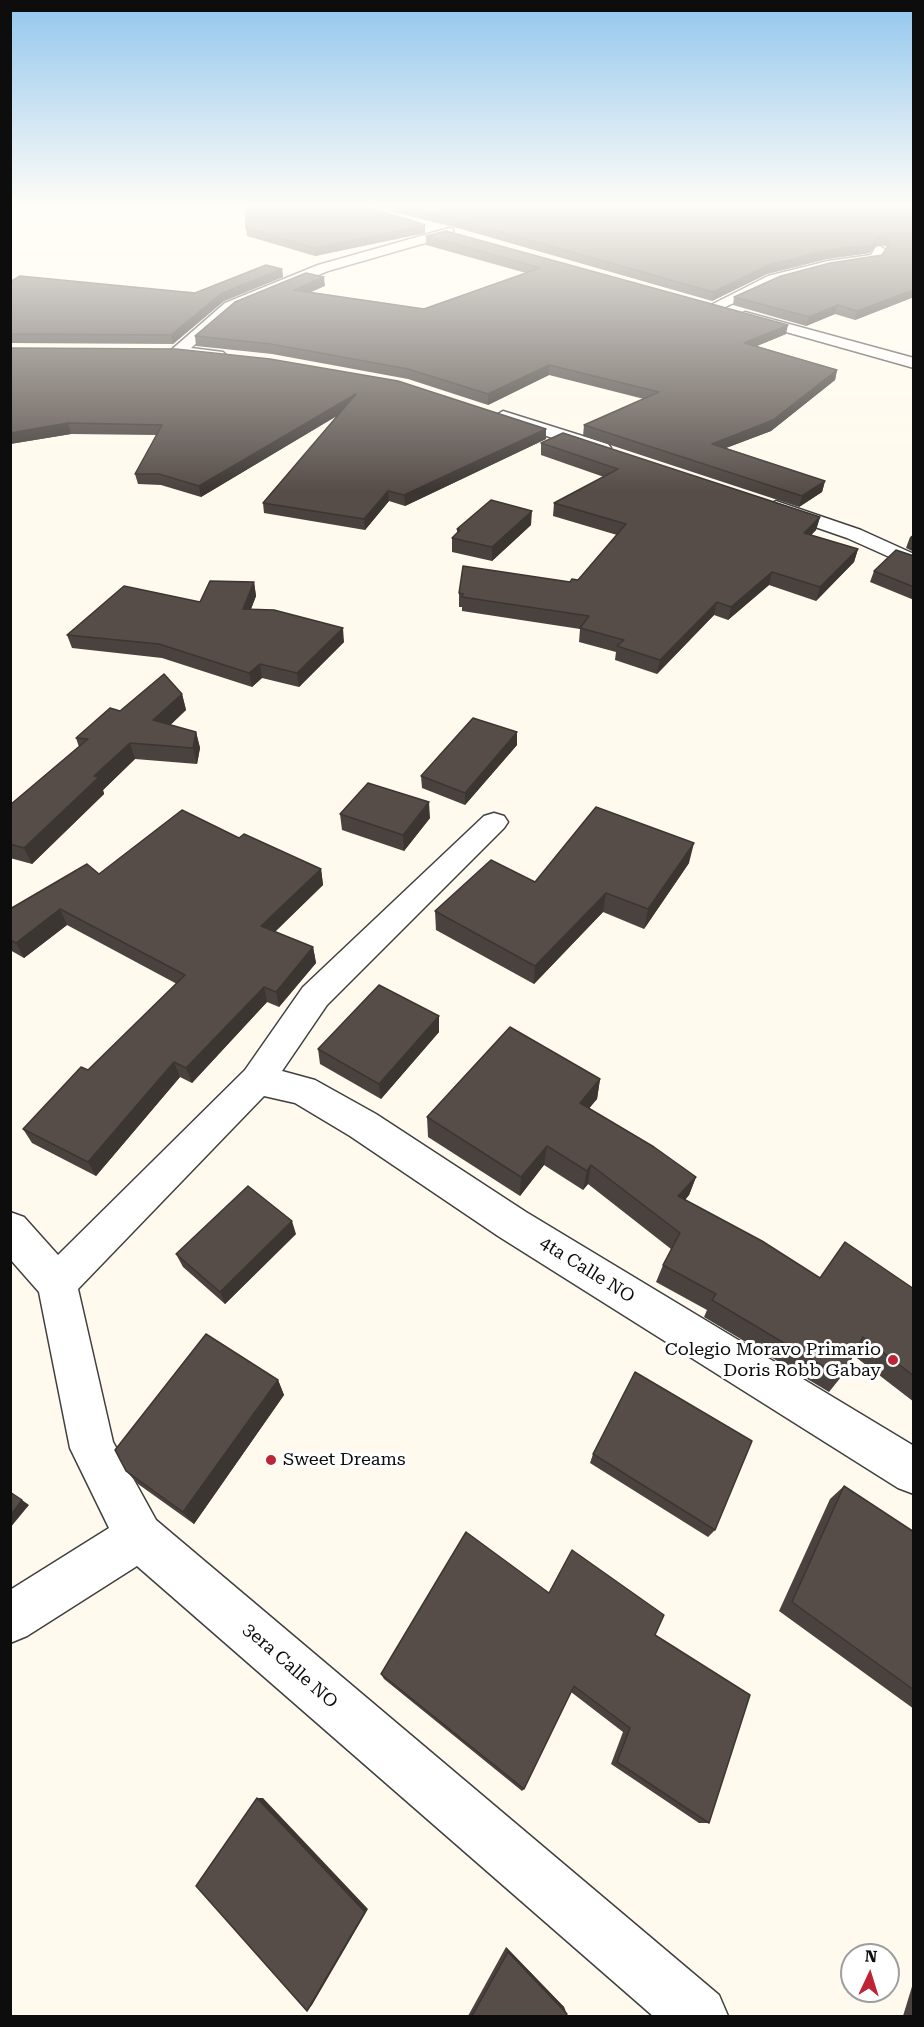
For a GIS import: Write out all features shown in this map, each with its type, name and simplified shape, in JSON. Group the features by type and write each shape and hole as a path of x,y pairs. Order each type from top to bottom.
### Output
{"street":[{"path":"237,357 172,351 230,306 241,302"},
{"path":"717,302 709,305 914,363"},
{"path":"490,412 622,455"},
{"path":"765,504 854,534 914,562"},
{"path":"57,1283 257,1080 315,996 494,822"},
{"name":"4ta Calle NO","path":"257,1080 281,1088 303,1090 363,1125 512,1224 914,1472"},
{"name":"3era Calle NO","path":"10,1230 57,1283 92,1448 139,1537 698,2016"},
{"path":"10,1619 139,1537"}],"building":[{"path":"10,302 212,302 171,335 10,334"},
{"path":"236,302 373,302 424,309 445,302 703,302 788,325 744,343 837,370 773,420 712,444 825,481 802,496 584,425 659,392 549,365 488,394 408,369 271,344 195,336"},
{"path":"751,302 883,302 857,311 838,305 809,317"},
{"path":"10,348 176,349 270,359 398,381 546,429 404,495 388,491 364,519 263,503 356,394 199,486 159,474 135,474 162,425 68,423 10,433"},
{"path":"563,433 820,517 804,533 858,549 820,587 772,572 731,607 717,602 660,660 617,646 624,640 580,628 589,616 462,597 463,594 459,593 463,566 570,582 572,579 578,580 626,524 554,503 618,469 541,443"},
{"path":"491,500 532,511 492,547 452,538 460,530 457,529"},
{"path":"896,550 914,556 914,587 874,571"},
{"path":"210,581 254,582 243,609 274,610 343,628 297,673 260,664 249,673 159,644 67,635 124,586 200,602"},
{"path":"164,674 182,694 153,720 196,732 193,748 130,743 94,776 99,777 24,848 10,844 10,805 88,739 76,738 110,708 120,711"},
{"path":"473,718 517,732 465,793 421,776"},
{"path":"368,783 429,802 403,835 340,814"},
{"path":"596,807 694,843 648,909 606,893 535,966 435,911 491,860 535,882"},
{"path":"182,810 239,838 244,834 321,869 261,926 313,947 276,992 264,987 186,1068 174,1062 88,1162 23,1129 81,1067 88,1070 185,975 60,909 16,943 10,940 10,909 87,864 99,874"},
{"path":"379,985 439,1016 379,1084 318,1049"},
{"path":"510,1027 600,1079 580,1103 654,1147 696,1177 678,1196 762,1241 820,1278 845,1242 914,1289 914,1376 863,1337 841,1377 712,1300 716,1294 663,1265 680,1233 591,1165 587,1171 547,1146 521,1177 427,1117"},
{"path":"248,1186 292,1221 220,1292 176,1254"},
{"path":"206,1334 278,1380 183,1512 126,1471 115,1450"},
{"path":"635,1372 752,1441 715,1530 593,1454"},
{"path":"844,1486 914,1532 914,1690 792,1602"},
{"path":"10,1492 22,1500 10,1516"},
{"path":"466,1532 549,1593 572,1550 664,1615 655,1635 750,1695 709,1823 617,1762 630,1728 574,1686 524,1789 381,1674"},
{"path":"257,1798 365,1912 307,2011 196,1886"},
{"path":"508,1952 567,2014 566,2016 472,2016"}],"place":[{"name":"Colegio Moravo Primario Doris Robb Gabay","path":"893,1360"},
{"name":"Sweet Dreams","path":"271,1460"}]}
